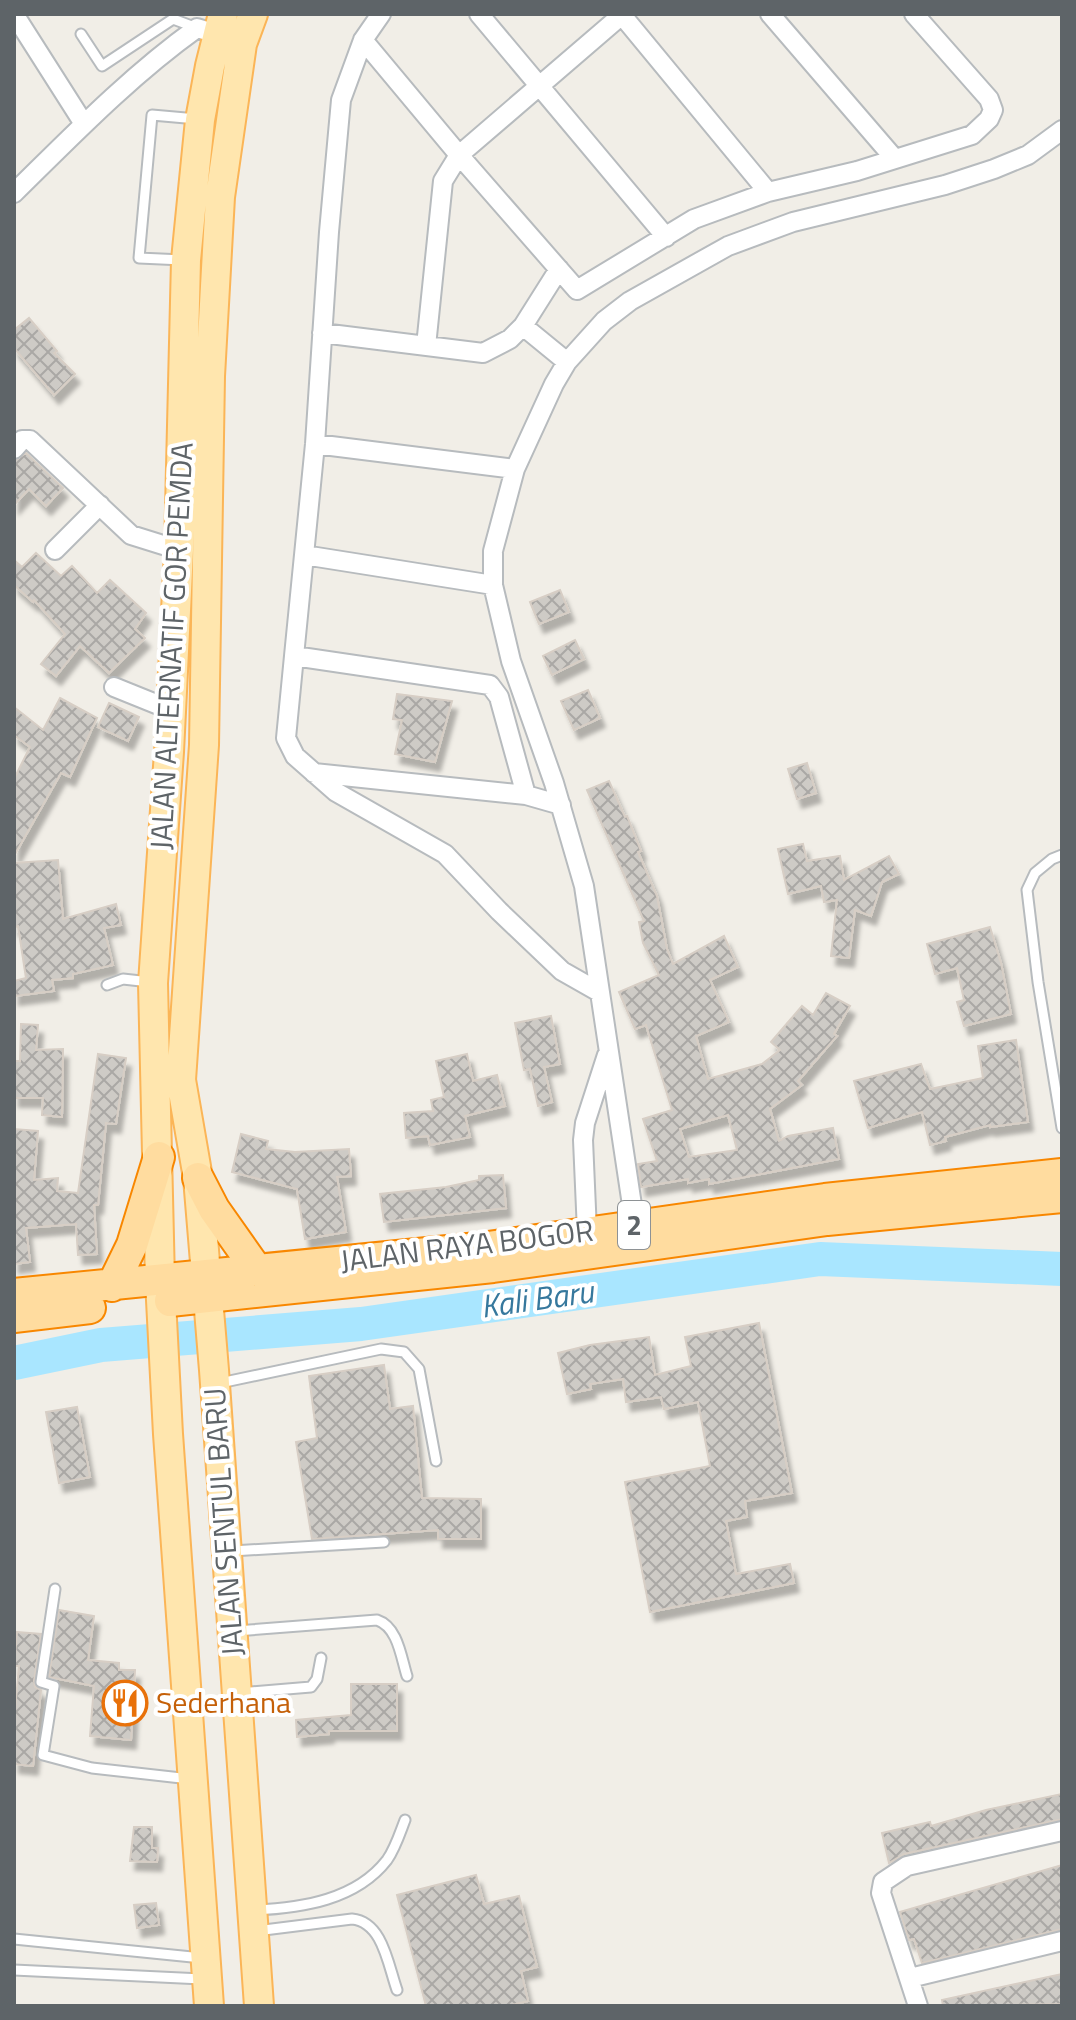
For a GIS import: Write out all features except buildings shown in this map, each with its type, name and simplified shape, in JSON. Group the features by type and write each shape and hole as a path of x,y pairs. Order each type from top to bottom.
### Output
{"highway":[{"path":"112,1286 132,1245 159,1157"},
{"name":"JALAN RAYA BOGOR","path":"14,1317 161,1299 207,1297 493,1267 732,1223 1062,1174"},
{"path":"198,1178 214,1209 257,1270"},
{"name":"JALAN RAYA BOGOR","path":"207,1297 257,1270 488,1247 635,1225 827,1220 1062,1197"},
{"name":"JALAN RAYA BOGOR","path":"14,1294 112,1286 161,1299"}],"main road":[{"name":"JALAN ALTERNATIF GOR PEMDA","path":"207,1297 198,1178 181,1080 204,745 210,376 220,197 242,44 253,14"},
{"name":"JALAN ALTERNATIF GOR PEMDA","path":"161,1299 153,983 179,550 186,260 212,26"},
{"name":"JALAN SENTUL BARU","path":"207,1297 259,2006"},
{"name":"JALAN SENTUL BARU","path":"161,1299 207,1981"}],"street":[{"path":"14,14 84,124"},
{"path":"381,14 363,40 341,100 315,444 286,738 295,756 336,792 445,854 562,971 599,992"},
{"path":"479,14 666,237"},
{"path":"426,346 443,181 459,155 622,14 768,192"},
{"path":"770,14 894,158"},
{"path":"363,40 577,290 694,219 768,192 857,171 972,135 989,119 993,110 989,99 914,14"},
{"path":"14,193 84,124 175,44 212,26"},
{"path":"635,1225 584,886 561,805 511,661 493,585 493,551 515,469 567,362 604,321 630,301 728,246 793,222 945,185 994,169 1028,155 1062,130"},
{"path":"322,333 483,353 510,339 523,326 559,269"},
{"path":"523,326 567,362"},
{"path":"14,449 22,440 30,440 131,535 179,550"},
{"path":"315,444 515,469"},
{"path":"55,550 100,505"},
{"path":"304,555 493,585"},
{"path":"294,656 490,685 499,697 526,795"},
{"path":"114,687 171,710"},
{"path":"314,773 526,795 561,805"},
{"path":"587,1232 585,1123 609,1048"},
{"path":"918,2006 881,1893 883,1882 907,1866 1062,1831"},
{"path":"910,1978 1062,1941"}],"lane":[{"path":"81,34 102,66 173,19 212,26"},
{"path":"186,260 139,258 152,115 200,120"},
{"path":"1062,855 1035,873 1027,890 1038,982 1062,1128"},
{"path":"107,985 123,979 153,983"},
{"path":"214,1377 381,1349 404,1352 419,1369 436,1461"},
{"path":"226,1551 384,1542"},
{"path":"55,1589 41,1682 54,1686 43,1755 92,1768 194,1779"},
{"path":"231,1632 377,1620 384,1622 394,1633 407,1676"},
{"path":"236,1693 311,1687 317,1679 321,1658"},
{"path":"252,1920 279,1909 321,1902 350,1891 387,1860 405,1820"},
{"path":"252,1920 363,1920 378,1935 397,1990"},
{"path":"14,1939 207,1981"},
{"path":"14,1970 207,1981"}],"waterway":[{"name":"Kali Baru","path":"14,1363 101,1345 361,1324 820,1259 1062,1269"}],"place":[{"name":"Sederhana","path":"125,1703"}]}
